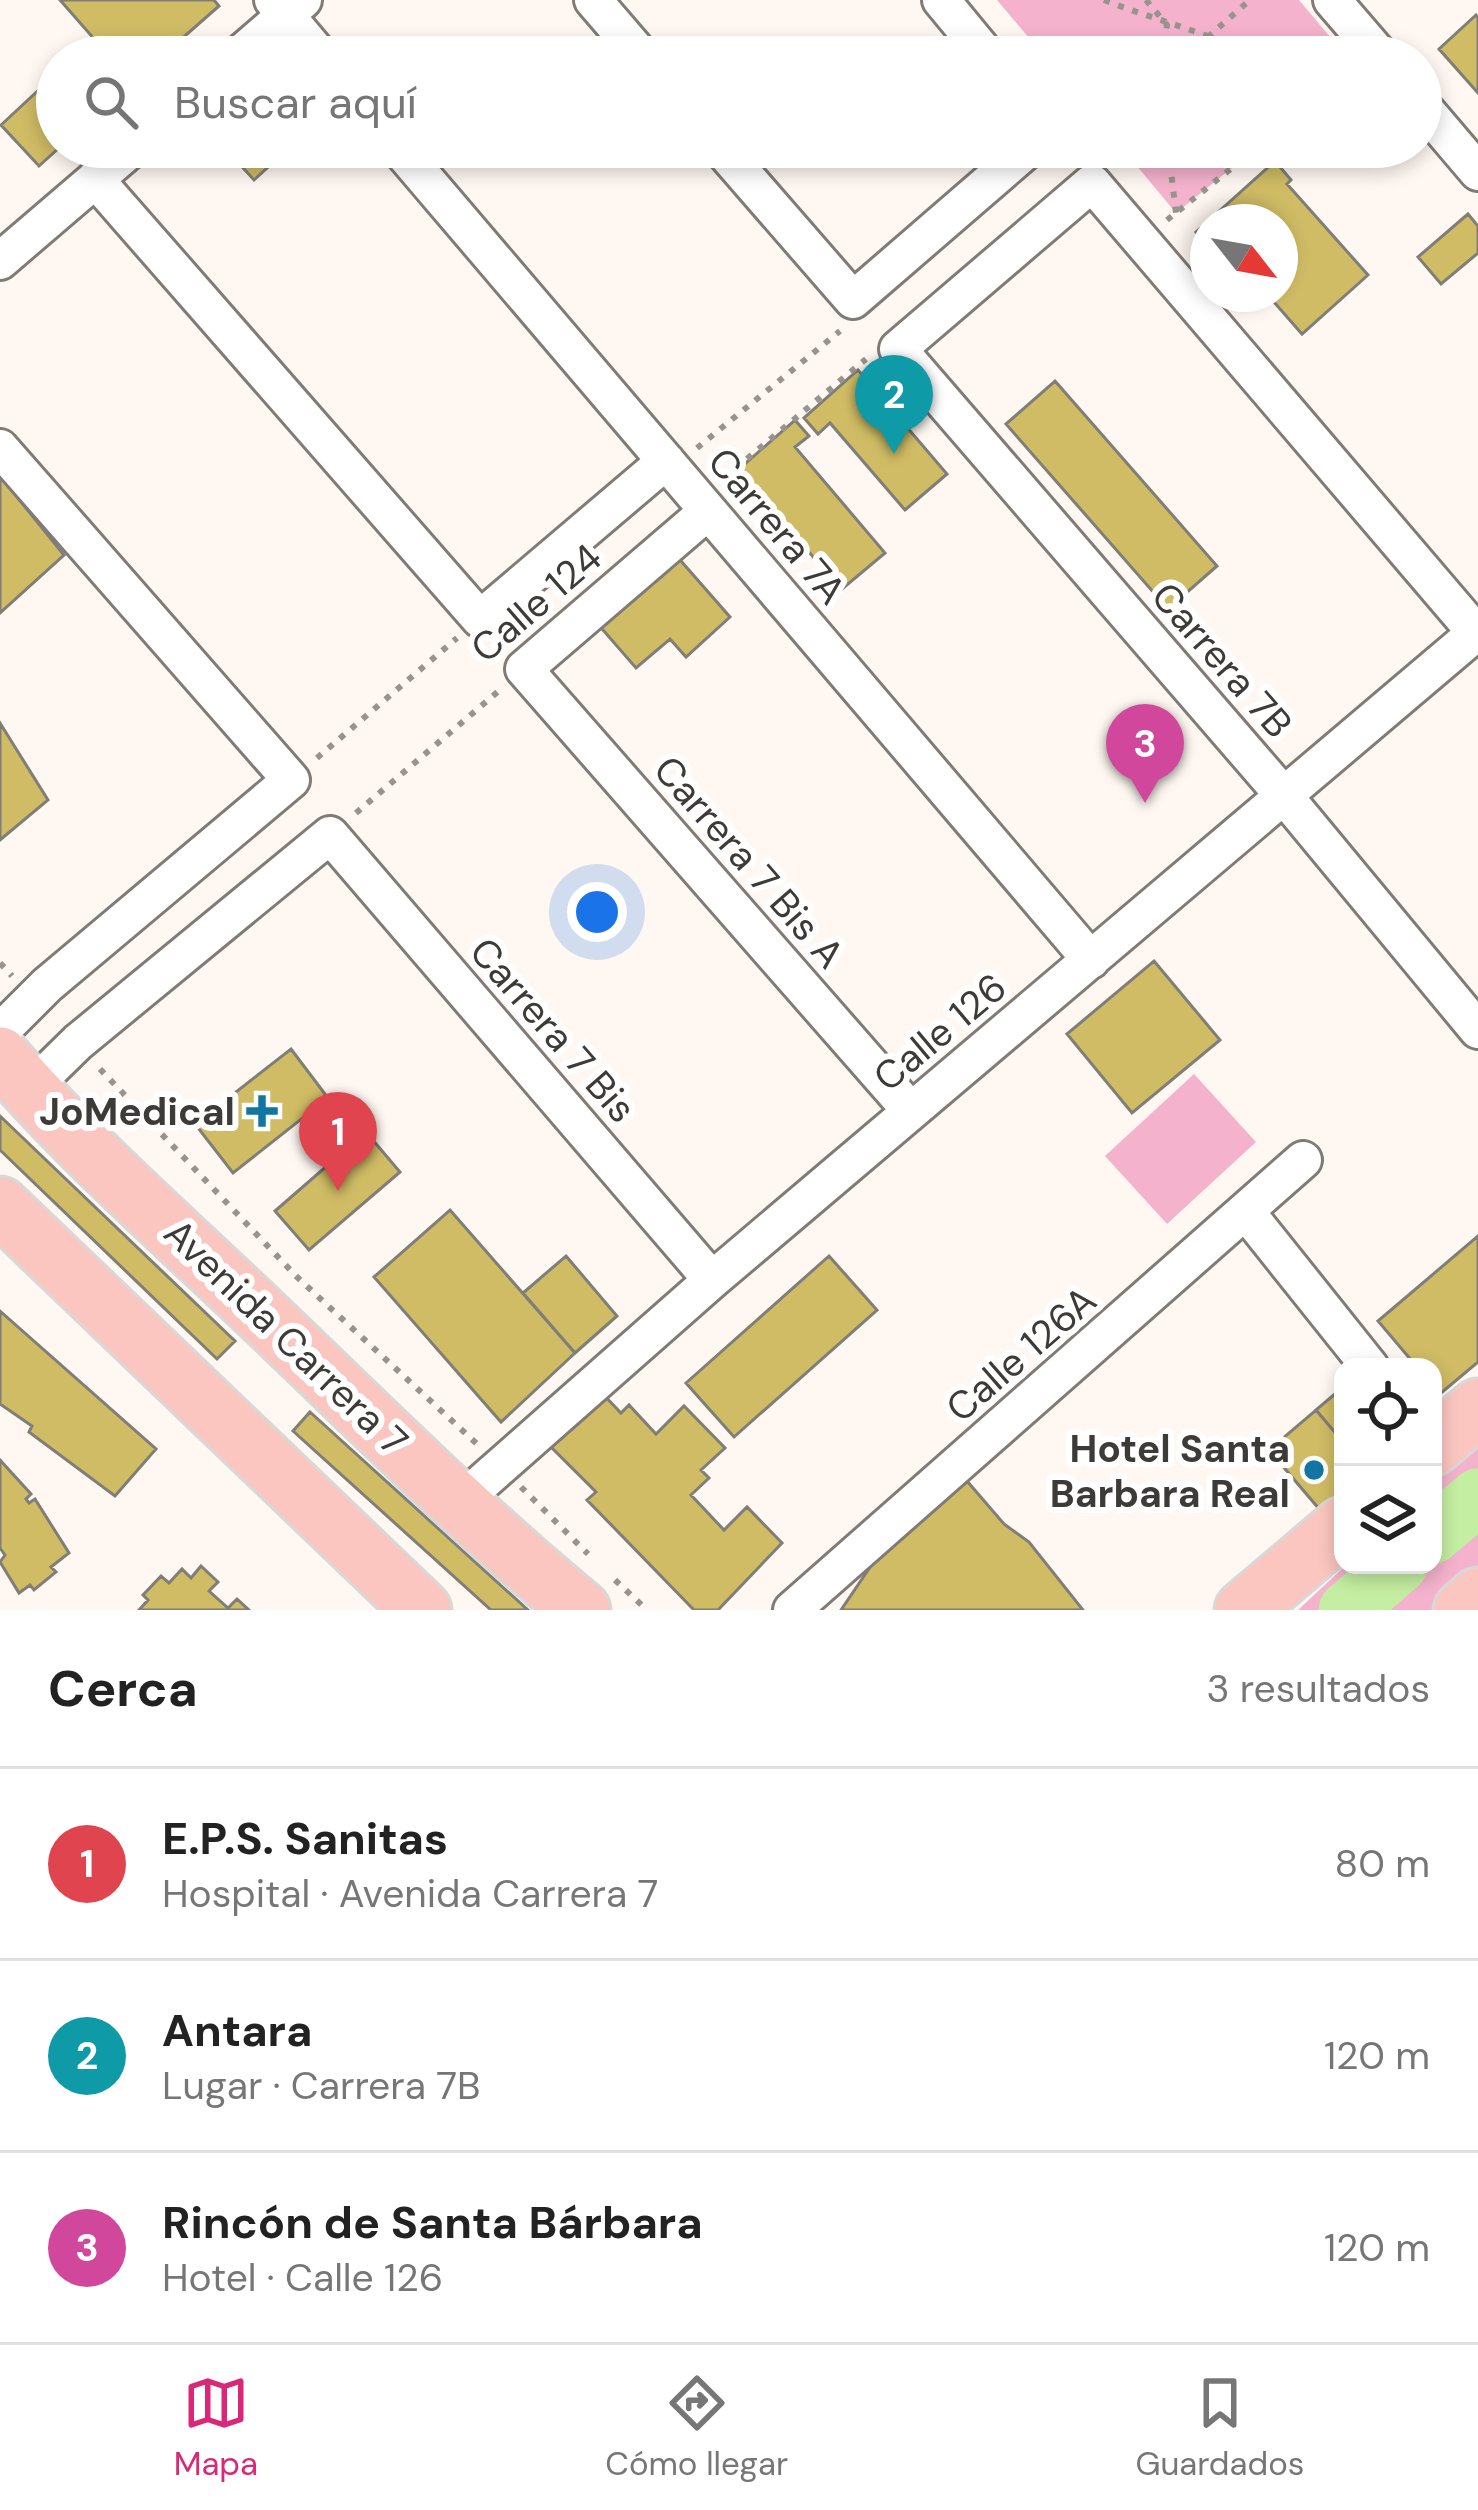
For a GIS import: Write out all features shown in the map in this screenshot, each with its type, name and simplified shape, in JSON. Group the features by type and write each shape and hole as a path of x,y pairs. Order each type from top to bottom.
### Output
{"main road":[{"name":"Avenida Carrera 7","path":"15,1073 592,1579"},
{"path":"0,1206 422,1610"},
{"path":"1442,1438 1478,1408"},
{"path":"1244,1610 1334,1534"},
{"path":"1278,1610 1334,1551"},
{"path":"1462,1610 1478,1597"}],"street":[{"path":"593,0 624,36"},
{"path":"941,0 971,36"},
{"path":"1333,0 1363,36"},
{"path":"257,36 287,5 307,36"},
{"path":"1442,130 1478,172"},
{"path":"0,261 108,168"},
{"name":"Carrera 7A","path":"416,168 1091,960"},
{"path":"738,168 853,300 1006,168"},
{"path":"95,179 480,619"},
{"path":"898,349 1092,183 1477,633"},
{"name":"Carrera 7B","path":"898,349 1285,797 1478,1030"},
{"path":"0,448 291,780 33,998 0,1032"},
{"name":"Calle 124","path":"480,619 666,460"},
{"name":"Calle 124","path":"524,669 708,511"},
{"name":"Calle 126","path":"480,1484 712,1280 1477,633"},
{"name":"Carrera 7 Bis A","path":"524,669 911,1111"},
{"path":"15,1073 76,1044 330,835"},
{"name":"Carrera 7 Bis","path":"330,835 712,1280"},
{"name":"Calle 126A","path":"792,1610 1303,1160"},
{"path":"1247,1213 1363,1358"}],"path":[{"path":"1104,0 1167,26 1215,36"},
{"path":"1146,0 1167,26 1166,36"},
{"path":"1209,36 1250,0"},
{"path":"1171,168 1176,213 1232,168"},
{"path":"666,460 701,447 840,331 853,300"},
{"path":"708,511 721,481 870,357 898,349"},
{"name":"Calle 124","path":"291,780 480,619"},
{"name":"Calle 124","path":"330,835 524,669"},
{"path":"0,963 33,998"},
{"path":"76,1044 297,1276 480,1484 592,1579 647,1610"}],"shaded area":[{"path":"997,0 1299,0 1329,36 1027,36"},
{"path":"1138,168 1232,168 1176,213"},
{"path":"1194,1074 1256,1142 1167,1224 1105,1156"},
{"path":"1478,1429 1478,1579 1442,1610 1298,1610 1336,1574 1442,1574 1442,1460"}],"building":[{"path":"60,0 214,0 219,6 185,36 92,36"},
{"path":"1476,15 1478,93 1442,52 1442,46"},
{"path":"36,92 36,163 1,125"},
{"path":"243,168 267,168 254,180"},
{"path":"1267,168 1281,168 1291,180 1287,184 1368,275 1302,334 1283,312 1298,312 1298,204 1227,204"},
{"path":"1468,214 1478,226 1478,253 1441,284 1418,257"},
{"path":"858,370 947,474 905,510 830,423 818,434 804,418"},
{"path":"1055,381 1217,566 1168,609 1006,424"},
{"path":"795,420 809,436 795,447 885,553 841,590 739,469"},
{"path":"0,476 64,555 0,613"},
{"path":"674,553 730,617 686,657 670,639 636,668 596,622"},
{"path":"0,723 48,800 0,840"},
{"path":"1154,961 1220,1040 1132,1113 1067,1034"},
{"name":"JoMedical","path":"291,1049 328,1098 233,1173 195,1124"},
{"path":"0,1116 235,1341 217,1359 0,1150"},
{"path":"366,1132 400,1172 309,1250 275,1211"},
{"path":"450,1210 575,1353 501,1422 374,1277"},
{"path":"1478,1236 1478,1362 1442,1392 1442,1358 1409,1358 1378,1321"},
{"path":"566,1256 617,1316 575,1353 523,1293"},
{"path":"829,1256 877,1310 734,1437 686,1383"},
{"path":"0,1311 156,1449 115,1496 29,1432 32,1426 0,1404"},
{"path":"600,1391 621,1413 629,1405 656,1434 684,1406 725,1448 701,1470 709,1478 691,1495 724,1530 747,1507 782,1543 718,1610 694,1610 587,1500 596,1492 547,1443"},
{"path":"1334,1395 1334,1431 1316,1410"},
{"name":"Hotel Santa Barbara Real","path":"1316,1410 1334,1431 1334,1498 1320,1510 1269,1450"},
{"path":"310,1412 528,1610 491,1610 293,1431"},
{"path":"0,1460 31,1494 26,1499 29,1503 35,1499 69,1553 51,1567 56,1572 34,1590 30,1585 19,1593 0,1562 5,1555 0,1548"},
{"path":"967,1481 1004,1524 1029,1542 1083,1610 841,1610 881,1551"},
{"path":"201,1566 218,1582 209,1591 228,1608 237,1599 249,1610 139,1610 148,1600 143,1595 161,1576 169,1583 182,1569 191,1578"}],"waterway":[{"path":"1442,1527 1478,1497"},
{"path":"1347,1610 1389,1574"}],"place":[{"name":"Antara","path":"894,454"},
{"name":"Rincón de Santa Bárbara","path":"1145,803"},
{"name":"JoMedical","path":"262,1111"},
{"name":"E.P.S. Sanitas","path":"338,1191"},
{"name":"Hotel Santa Barbara Real","path":"1314,1470"}]}
